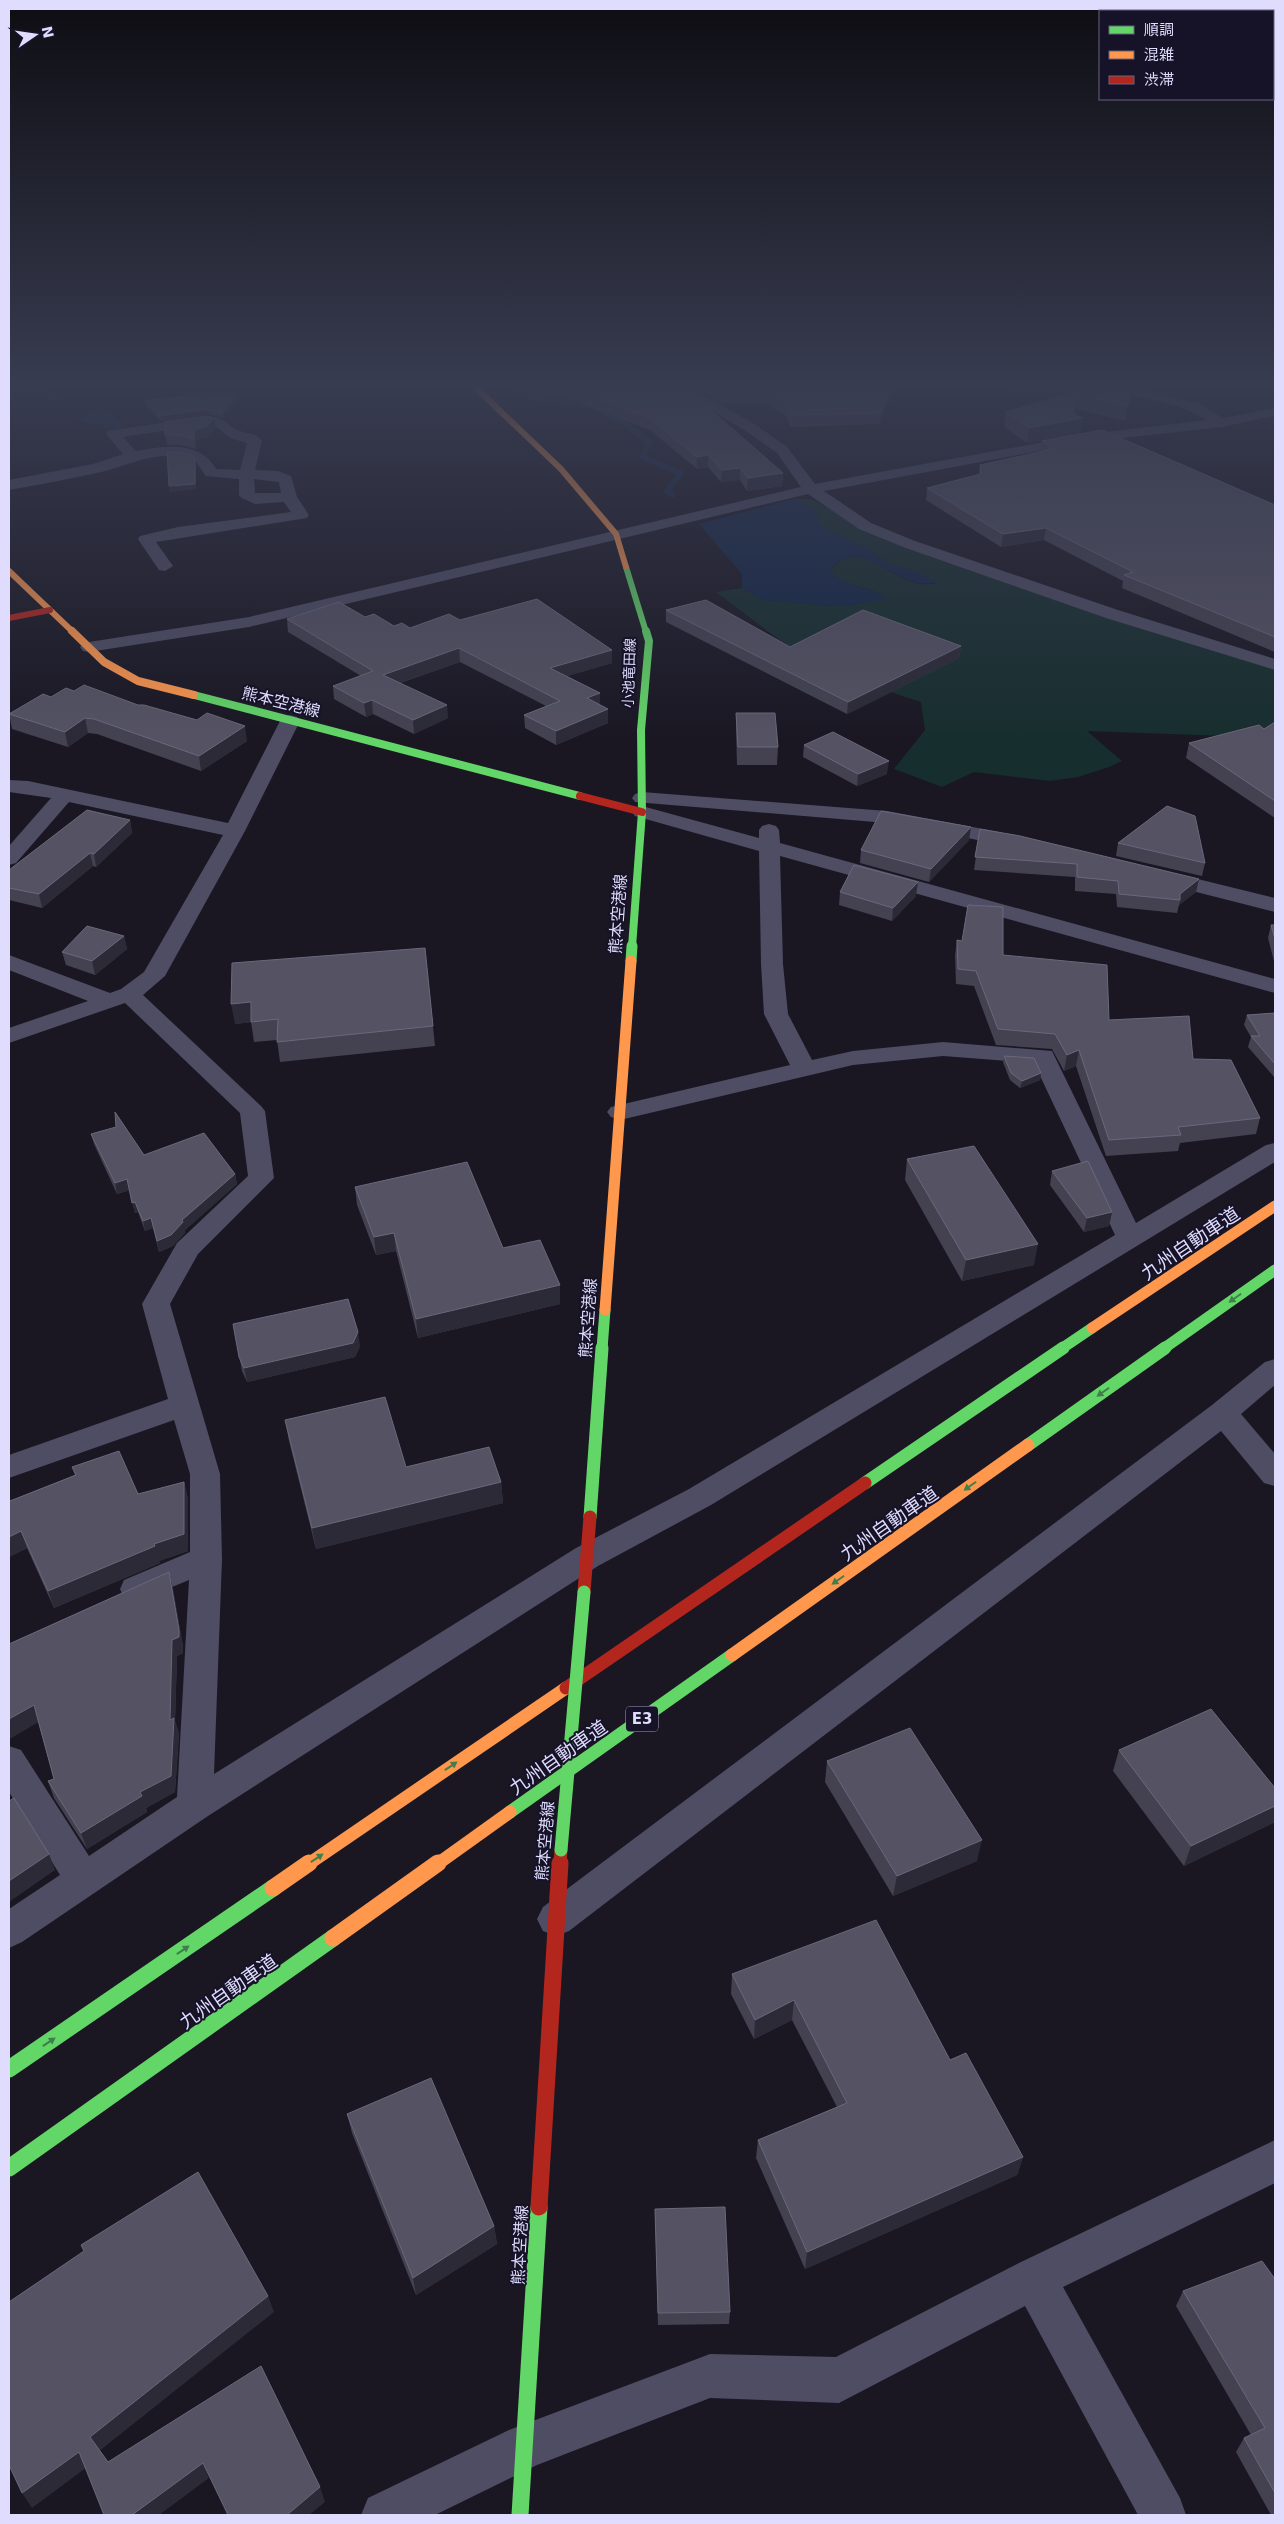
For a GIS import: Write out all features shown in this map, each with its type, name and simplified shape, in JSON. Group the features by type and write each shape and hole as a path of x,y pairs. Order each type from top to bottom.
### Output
{"main road":[{"name":"小池竜田線","path":"591,504 616,534 648,641 642,730 642,805"},
{"name":"熊本空港線","path":"9,571 104,662 138,681 290,721 642,805 587,1557 560,1850 520,2515"},
{"path":"9,618 50,610"},
{"name":"九州自動車道","path":"9,2069 1002,1388 1275,1206"},
{"name":"九州自動車道","path":"9,2168 1275,1270"}],"street":[{"path":"165,566 146,539 178,532 301,515 294,504"},
{"path":"89,647 249,622 746,504"},
{"path":"832,504 866,526 909,544 1112,614 1275,664"},
{"path":"9,1036 119,997 153,976 235,830 290,721"},
{"path":"9,786 28,787 64,794 235,830"},
{"path":"9,859 64,794"},
{"path":"642,805 769,807 887,817 1038,846"},
{"path":"642,805 770,847 1275,986"},
{"path":"769,807 772,964 776,1014 804,1069"},
{"path":"1144,872 1275,905"},
{"path":"9,962 119,997 252,1111 261,1178 187,1249 156,1304 205,1474 206,1559 195,1805"},
{"path":"620,1112 853,1058 943,1049 1043,1056 1130,1238"},
{"path":"9,1930 195,1805 587,1557 700,1497 1275,1151"},
{"path":"556,1919 1223,1413 1275,1369"},
{"path":"9,1467 184,1405"},
{"path":"1223,1413 1275,1475"},
{"path":"107,1602 206,1559"},
{"path":"9,1761 83,1879"},
{"path":"385,2515 525,2446 710,2376 838,2380 1034,2278 1275,2161"},
{"path":"1034,2278 1163,2515"}],"green space":[{"path":"803,504 820,504 865,526 1112,614 1275,665 1275,728 1226,736 1087,731 1122,761 1078,777 1050,781 974,772 942,787 894,769 925,730 921,702 863,683 813,660 782,642 716,592 742,588 763,600 832,606 848,606 887,598 843,581 830,572 842,560 854,557 867,559 908,580 922,584 936,583 913,571 888,564 872,552 820,526 815,510"}],"water":[{"path":"775,504 803,504 815,510 821,526 872,552 888,564 913,571 936,582 922,583 908,580 867,559 854,556 842,560 830,571 842,581 888,598 848,606 763,600 742,588 742,574 699,524"}],"building":[{"path":"953,504 1272,504 1275,505 1275,637 1124,575 1133,572 1046,528 1003,534"},
{"path":"537,599 612,650 550,668 600,693 587,698 608,709 556,731 524,715 560,701 459,648 383,675 447,705 413,720 372,700 364,703 333,686 373,671 287,619 339,602 365,617 374,614 394,626 402,623 410,628 449,614 460,620"},
{"path":"706,600 790,647 863,610 961,646 848,702 666,610"},
{"path":"84,685 138,705 197,720 207,713 245,726 199,756 94,719 85,718 65,732 9,714 43,694 51,697 66,688 74,691"},
{"path":"736,713 775,713 778,747 738,747"},
{"path":"1275,722 1275,801 1189,743 1259,725 1264,729"},
{"path":"833,732 889,761 858,774 804,745"},
{"path":"1167,806 1195,816 1205,863 1118,843"},
{"path":"87,810 130,820 94,854 90,853 39,894 9,888 9,870"},
{"path":"881,811 971,827 931,869 861,850"},
{"path":"980,829 1020,836 1199,879 1180,894 1180,900 1119,894 1118,881 1077,877 1077,864 975,857"},
{"path":"854,865 918,882 893,908 840,892"},
{"path":"968,905 1003,907 1003,955 1107,965 1109,1020 1189,1016 1193,1059 1231,1060 1260,1118 1178,1127 1181,1135 1109,1140 1079,1050 1067,1055 1055,1034 998,1029 976,971 958,969 957,940 962,941"},
{"path":"1271,925 1275,925 1275,939"},
{"path":"87,926 124,936 92,961 62,952"},
{"path":"425,948 433,1026 277,1042 278,1019 251,1022 251,1002 231,1004 232,963"},
{"path":"1275,1013 1275,1064 1251,1036 1260,1036 1247,1015"},
{"path":"1004,1056 1034,1058 1041,1073 1022,1081 1011,1073"},
{"path":"115,1112 144,1155 204,1133 235,1174 182,1220 183,1222 171,1235 157,1241 151,1218 143,1221 135,1202 132,1203 127,1179 115,1183 91,1134 116,1127"},
{"path":"974,1146 1038,1244 966,1260 907,1159"},
{"path":"1088,1161 1112,1212 1087,1218 1052,1171"},
{"path":"467,1162 503,1248 540,1240 560,1285 416,1319 394,1233 374,1237 355,1187"},
{"path":"348,1299 358,1332 353,1343 244,1368 239,1357 233,1324"},
{"path":"385,1397 406,1467 489,1447 501,1482 312,1528 285,1420"},
{"path":"119,1451 138,1494 184,1482 184,1534 154,1544 155,1546 48,1591 21,1531 9,1537 9,1497 10,1501 76,1475 72,1467"},
{"path":"169,1572 179,1630 179,1637 172,1640 170,1720 174,1718 171,1776 140,1792 142,1796 81,1833 48,1781 54,1779 34,1705 9,1719 9,1644"},
{"path":"1211,1709 1275,1788 1275,1806 1191,1846 1119,1750"},
{"path":"910,1728 982,1840 897,1876 827,1761"},
{"path":"14,1798 49,1854 9,1881 9,1801"},
{"path":"876,1920 950,2060 966,2053 1023,2157 807,2252 758,2140 847,2103 794,2000 755,2020 732,1974"},
{"path":"431,2078 494,2226 413,2278 347,2114"},
{"path":"198,2172 268,2296 90,2437 108,2462 261,2366 320,2487 287,2515 228,2515 203,2463 132,2515 104,2515 79,2452 22,2493 9,2465 9,2302 84,2251 81,2245"},
{"path":"725,2207 730,2312 658,2313 655,2209"},
{"path":"1262,2261 1275,2279 1275,2493 1244,2438 1265,2428 1183,2291"}],"traffic: fast":[{"path":"626,567 649,641 641,730 642,812 631,961"},
{"path":"194,695 580,796"},
{"path":"1028,1445 1275,1270"},
{"path":"590,1517 605,1310"},
{"path":"865,1483 1092,1328"},
{"path":"561,1850 584,1592"},
{"path":"510,1812 732,1655"},
{"path":"9,2069 273,1888"},
{"path":"9,2168 333,1938"},
{"path":"520,2515 539,2207"}],"traffic: slow":[{"path":"590,504 616,534 626,567"},
{"path":"9,571 104,662 138,681 194,695"},
{"path":"605,1310 631,961"},
{"path":"1092,1328 1275,1206"},
{"path":"732,1655 1028,1445"},
{"path":"273,1888 566,1688"},
{"path":"333,1938 510,1812"}],"traffic: jam":[{"path":"9,618 50,610"},
{"path":"580,796 642,812"},
{"path":"566,1688 865,1483"},
{"path":"584,1592 590,1517"},
{"path":"539,2207 561,1850"}]}
